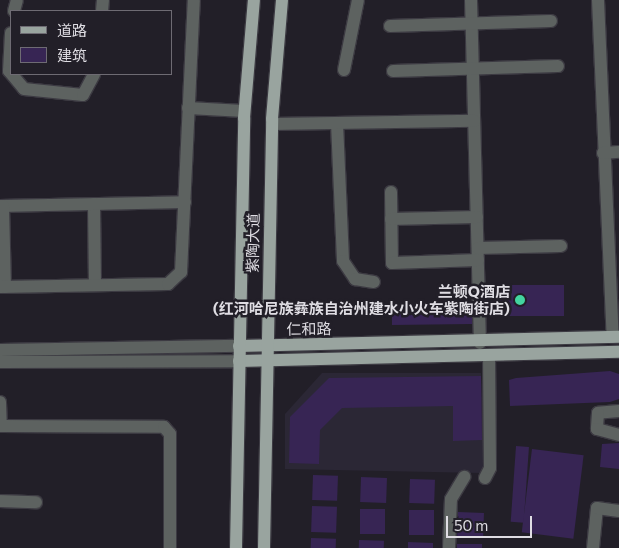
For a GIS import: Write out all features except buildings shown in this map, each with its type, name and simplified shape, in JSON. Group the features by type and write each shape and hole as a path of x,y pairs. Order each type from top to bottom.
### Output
{"main road":[{"name":"紫陶大道","path":"236,548 244,111 254,0"},
{"name":"紫陶大道","path":"264,548 272,124 282,0"},
{"name":"仁和路","path":"239,346 480,343 616,337"},
{"path":"239,361 489,358 619,352"}],"street":[{"path":"185,202 2,206 2,287 168,284 178,277 184,267 188,108 194,0"},
{"path":"344,70 358,0"},
{"path":"471,0 480,343"},
{"path":"598,0 603,153 616,337"},
{"path":"390,26 552,21"},
{"path":"10,52 10,72"},
{"path":"393,71 558,66"},
{"path":"12,75 24,89 83,95 93,75"},
{"path":"188,108 244,111"},
{"path":"272,124 474,120"},
{"path":"337,123 343,261 355,280 374,282"},
{"path":"603,153 619,152"},
{"path":"391,192 392,263 561,246"},
{"path":"94,204 95,285"},
{"path":"391,219 477,217"},
{"name":"仁和路","path":"0,350 239,346"},
{"path":"485,478 490,468 489,358"},
{"path":"0,362 239,361"},
{"path":"0,402 0,426 164,427 170,434 170,548"},
{"path":"619,411 598,413 597,429 619,435"},
{"path":"449,548 451,499 464,477"},
{"path":"0,501 36,502"},
{"path":"592,548 597,508 619,511"}],"shaded area":[{"path":"322,373 481,373 485,469 481,473 285,469 285,414"}],"place":[{"name":"兰顿Q酒店 (红河哈尼族彝族自治州建水小火车紫陶街店)","path":"520,300"}]}
